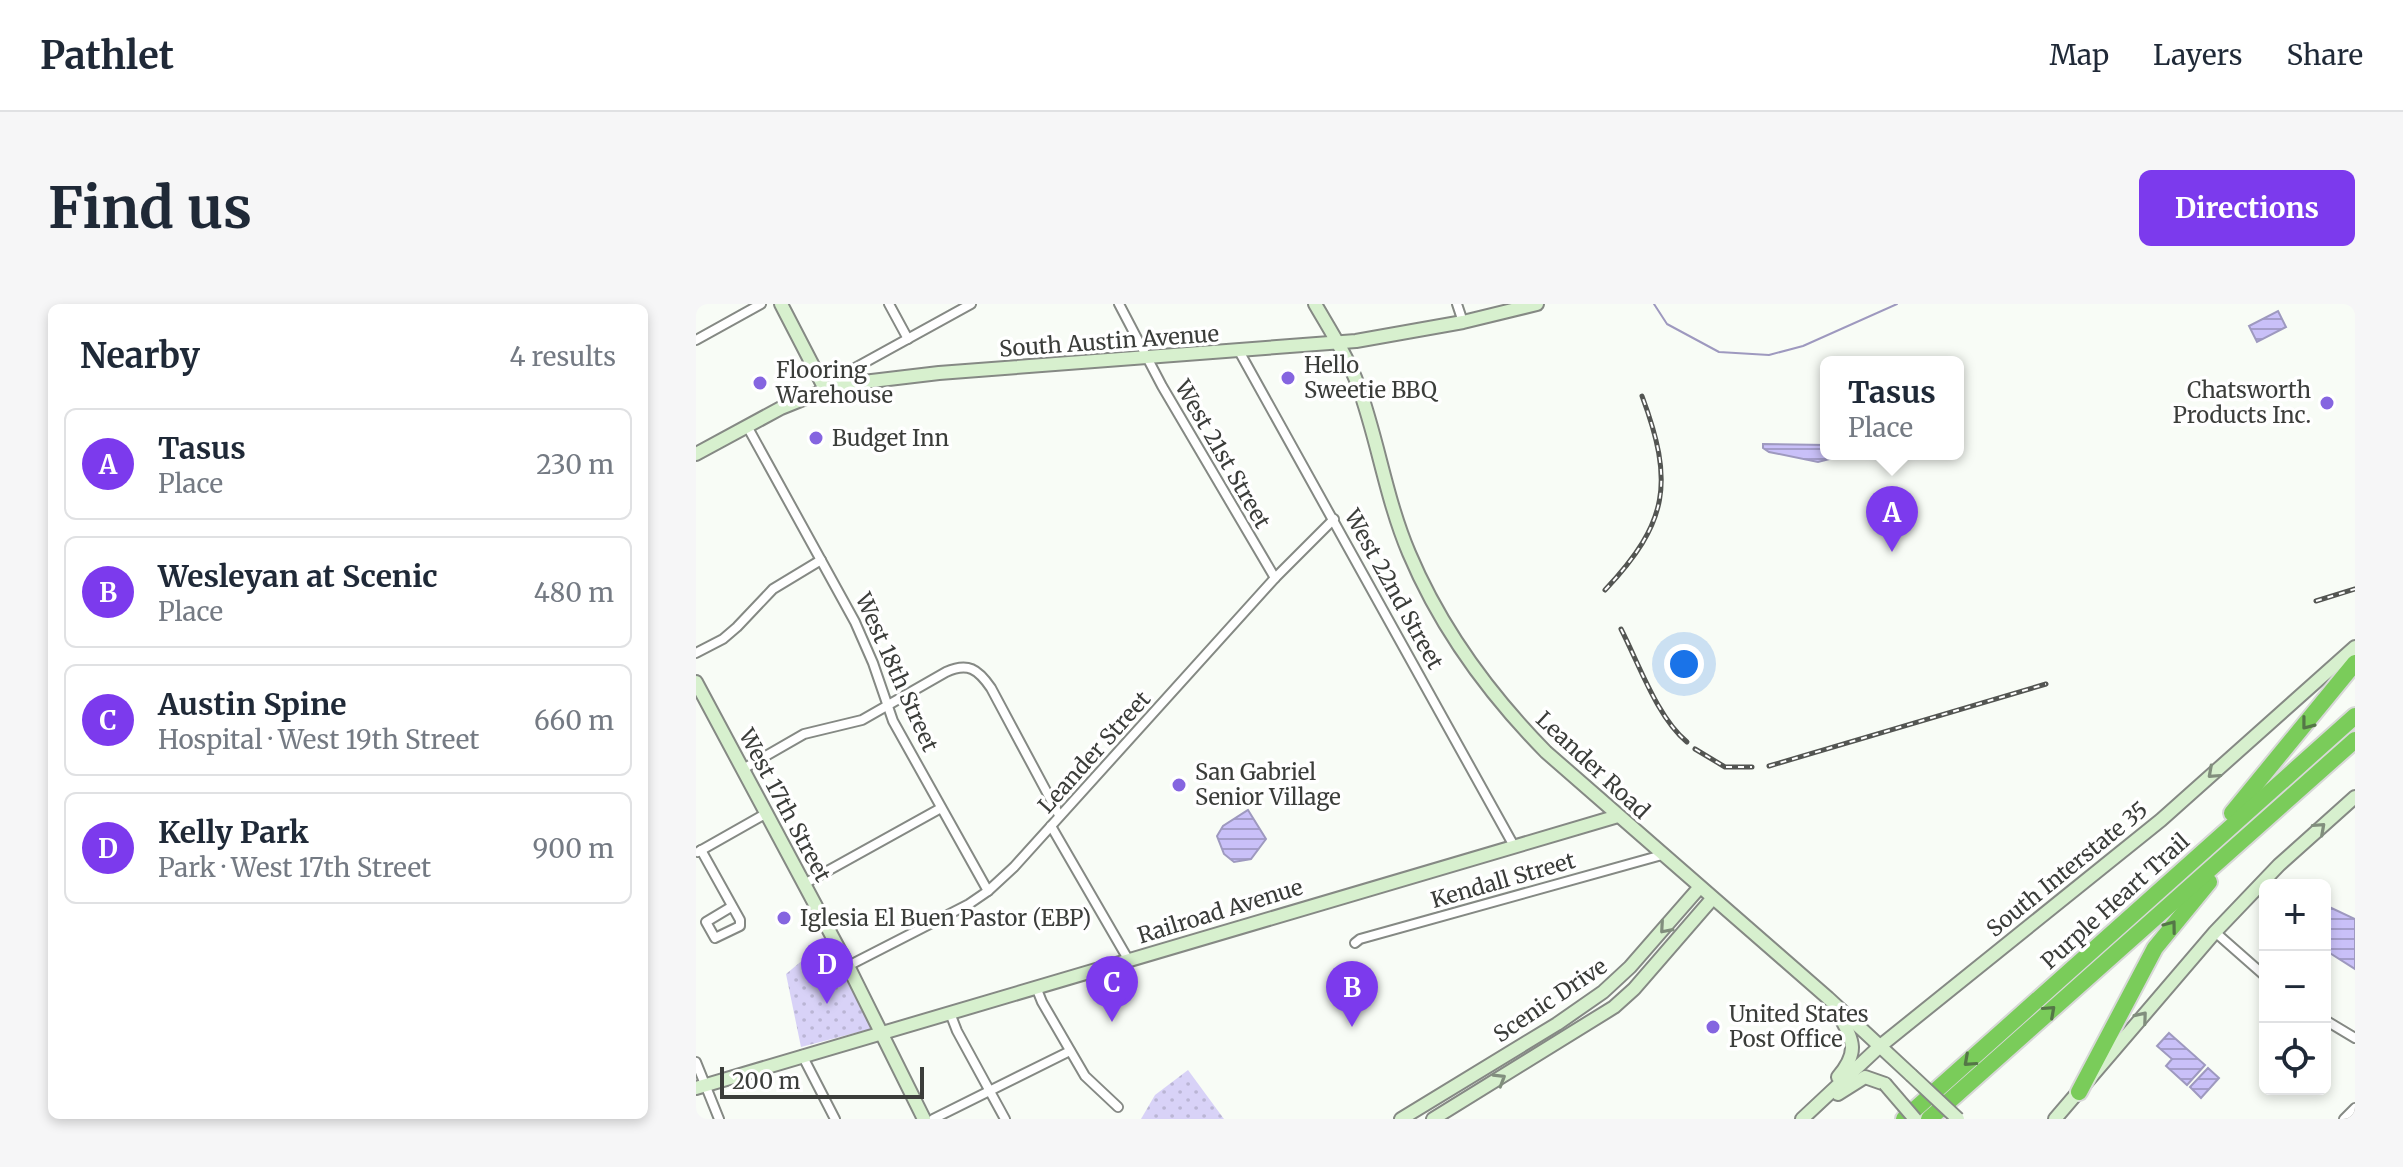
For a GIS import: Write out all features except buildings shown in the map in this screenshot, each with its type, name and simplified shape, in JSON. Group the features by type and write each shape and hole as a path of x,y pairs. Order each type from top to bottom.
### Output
{"highway":[{"path":"2048,990 2100,934 2248,796 2355,663"},
{"name":"Purple Heart Trail","path":"1904,1119 2355,716"},
{"name":"Purple Heart Trail","path":"1929,1119 2355,740"},
{"path":"2079,1092 2136,980 2167,931 2209,881 2278,818 2287,801"},
{"path":"1939,1119 1968,1094 2021,1037"}],"main road":[{"path":"781,304 825,389"},
{"name":"Leander Road","path":"1315,304 1357,384 1404,540 1439,614 1462,652 1505,709 1546,752 1832,1001 1958,1119"},
{"name":"South Austin Avenue","path":"696,454 747,426 838,385 939,373 1337,343 1463,322 1537,304"},
{"name":"South Interstate 35","path":"1802,1119 1879,1047 2127,848 2355,647"},
{"name":"West 17th Street","path":"696,682 848,966 924,1119"},
{"path":"2055,1119 2215,932 2279,865 2355,797"},
{"name":"Railroad Avenue","path":"701,1086 1618,816"},
{"name":"Scenic Drive","path":"1401,1119 1603,992 1630,967 1699,888"},
{"name":"Scenic Drive","path":"1433,1119 1614,1007 1634,989 1712,899"},
{"path":"1603,992 1614,1007"},
{"path":"1802,1119 1851,1060 1853,1049 1849,1034 1832,1001"},
{"path":"1540,1034 1549,1049"},
{"path":"1802,1119 1865,1077 1885,1084 1915,1119"},
{"path":"1443,1093 1452,1107"}],"street":[{"path":"696,340 761,304"},
{"path":"889,304 908,339"},
{"path":"838,385 853,369 971,304"},
{"name":"West 21st Street","path":"1119,304 1275,578"},
{"path":"1457,304 1463,322"},
{"name":"West 22nd Street","path":"1239,351 1514,846"},
{"name":"West 18th Street","path":"747,426 865,642 887,707 988,891"},
{"name":"Leander Street","path":"848,966 956,911 988,891 1051,826 1275,578 1334,519"},
{"path":"696,653 723,639 773,589 821,560"},
{"path":"743,769 804,734 853,724 956,667 974,668 991,688 1059,815"},
{"path":"804,884 941,808"},
{"path":"731,907 698,851 767,813"},
{"path":"1051,826 1128,959"},
{"name":"Kendall Street","path":"1355,943 1360,939 1662,855"},
{"path":"2215,932 2259,971"},
{"path":"1036,987 1085,1076 1118,1107"},
{"path":"950,1013 1005,1119"},
{"path":"2330,1023 2355,1038"},
{"path":"933,1119 1070,1051"},
{"path":"802,1055 835,1119"},
{"path":"696,1062 701,1086 719,1119"},
{"path":"2344,1119 2355,1108"}],"shaded area":[{"path":"2278,311 2286,327 2257,342 2249,326"},
{"path":"1763,444 1820,445 1820,460 1826,460 1818,462 1763,448"},
{"path":"1248,810 1266,839 1251,859 1234,862 1224,854 1217,836 1223,826"},
{"path":"2331,908 2355,919 2355,969 2331,954"},
{"path":"828,939 874,1028 801,1047 786,974"},
{"path":"2169,1033 2205,1065 2187,1085 2166,1066 2172,1059 2157,1046"},
{"path":"2208,1068 2219,1078 2201,1098 2190,1087"},
{"path":"1188,1070 1224,1119 1141,1119 1155,1095"}],"waterway":[{"path":"1654,304 1667,324 1719,352 1769,355 1803,346 1897,304"}],"railway":[{"path":"1605,590 1642,543 1660,500 1659,453 1642,396"},
{"path":"2316,601 2355,589"},
{"path":"1621,629 1658,704 1687,742"},
{"path":"1769,766 2046,684"},
{"path":"1695,749 1725,767 1752,767"}],"place":[{"name":"Hello Sweetie BBQ","path":"1288,378"},
{"name":"Flooring Warehouse","path":"760,383"},
{"name":"Chatsworth Products Inc.","path":"2327,403"},
{"name":"Budget Inn","path":"816,438"},
{"name":"Tasus","path":"1892,552"},
{"name":"San Gabriel Senior Village","path":"1179,785"},
{"name":"Iglesia El Buen Pastor (EBP)","path":"784,918"},
{"name":"Kelly Park","path":"827,1004"},
{"name":"Austin Spine","path":"1112,1022"},
{"name":"Wesleyan at Scenic","path":"1352,1027"},
{"name":"United States Post Office","path":"1713,1027"}]}
